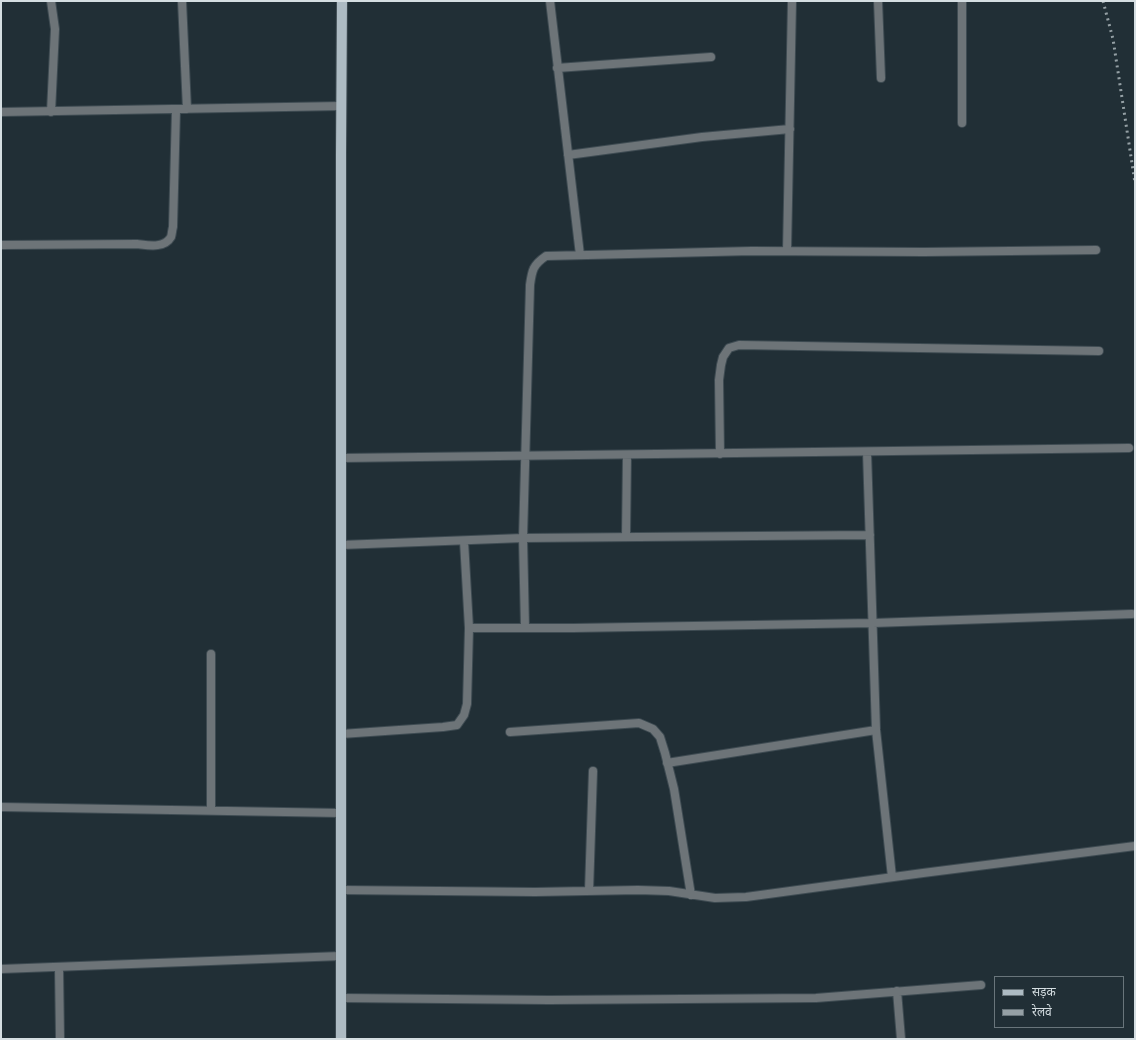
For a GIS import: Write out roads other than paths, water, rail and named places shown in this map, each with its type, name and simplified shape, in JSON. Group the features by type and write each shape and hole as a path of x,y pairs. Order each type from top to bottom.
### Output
{"main road":[{"path":"341,1039 342,1"}],"street":[{"path":"51,1 55,29 51,112"},
{"path":"182,1 186,109"},
{"path":"550,1 580,255"},
{"path":"787,251 792,1"},
{"path":"878,1 881,78"},
{"path":"962,1 962,122"},
{"path":"557,68 711,57"},
{"path":"1,112 342,106"},
{"path":"1,245 137,244 157,246 165,242 171,237 173,227 176,110"},
{"path":"568,155 702,137 790,129"},
{"path":"525,628 523,538 530,285 532,271 537,262 546,256 787,251 932,252 1096,250"},
{"path":"720,454 719,380 723,357 730,348 739,346 1098,351"},
{"path":"341,458 1129,448"},
{"path":"867,452 876,730 892,877"},
{"path":"626,537 627,455"},
{"path":"341,545 523,538 870,535"},
{"path":"341,734 443,727 457,724 464,715 467,704 469,628 464,540"},
{"path":"469,628 872,623 1132,614"},
{"path":"211,810 212,654"},
{"path":"510,732 639,723 653,729 660,737 674,789 691,895"},
{"path":"667,763 876,730"},
{"path":"590,891 594,771"},
{"path":"1,807 341,813"},
{"path":"341,890 535,892 670,891 715,898 746,897 1135,846"},
{"path":"1,969 341,956"},
{"path":"59,967 60,1039"},
{"path":"341,998 549,1000 808,998 981,984"},
{"path":"897,991 901,1039"}],"railway":[{"path":"1103,1 1113,39 1135,183"}]}
